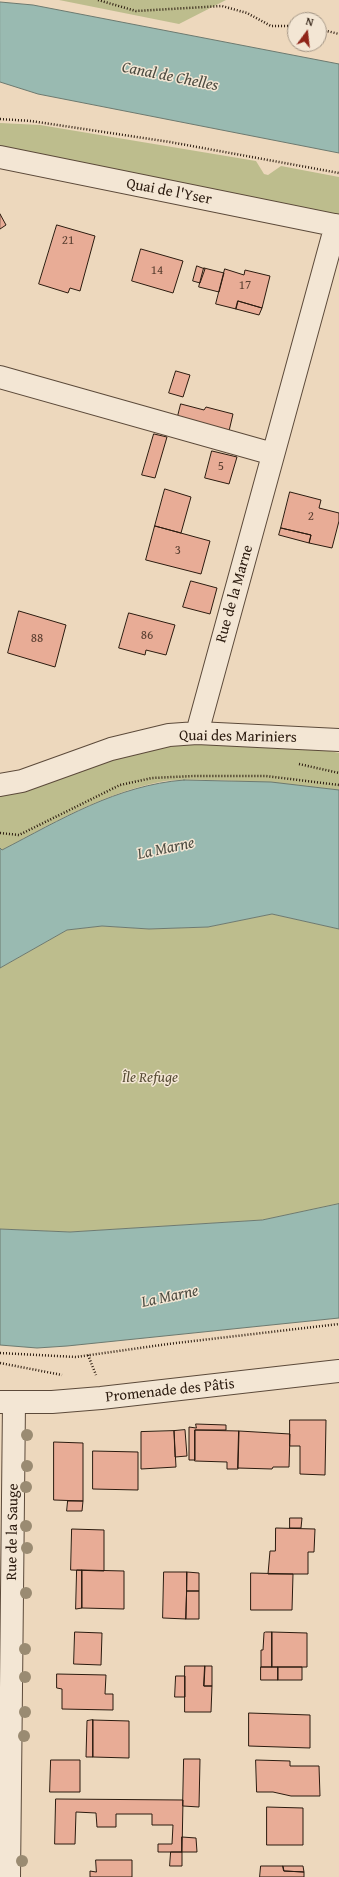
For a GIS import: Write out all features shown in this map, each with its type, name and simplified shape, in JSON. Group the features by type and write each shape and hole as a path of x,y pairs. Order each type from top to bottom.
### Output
{"street":[{"name":"Quai de l'Yser","path":"0,157 337,226"},
{"name":"Rue de la Marne","path":"197,733 337,226"},
{"path":"0,377 273,454"},
{"name":"Quai des Mariniers","path":"0,785 22,781 86,757 143,740 197,733 339,740"},
{"name":"Promenade des Pâtis","path":"7,1403 52,1402 102,1398 339,1371"},
{"name":"Rue de la Sauge","path":"7,1403 9,1877"}],"path":[{"path":"98,0 136,11 222,6 247,13 271,26 287,26"},
{"path":"327,31 339,34"},
{"path":"0,119 31,121 170,142 339,173"},
{"path":"0,833 19,835 120,785 152,778 194,776 266,776 339,785"},
{"path":"0,1353 76,1357 339,1324"},
{"path":"88,1355 98,1380"},
{"path":"0,1363 68,1376"}],"green space":[{"path":"59,0 226,0 179,24"},
{"path":"0,123 40,125 256,161 264,174 268,175 281,166 339,177 339,218 0,150"},
{"path":"188,743 320,749 339,753 339,790 225,781 172,780 160,782 119,793 99,801 2,850 0,848 0,795 113,758"},
{"name":"Île Refuge","path":"272,914 339,929 339,1204 262,1220 70,1232 0,1229 0,968 67,930 102,926 149,929 208,927"}],"water":[{"name":"Canal de Chelles","path":"0,2 33,5 339,64 339,153 38,94 0,82"},
{"name":"La Marne","path":"184,780 271,782 339,790 339,929 272,914 208,927 149,929 102,926 67,930 0,968 0,848 2,850 67,816 112,796 159,783"},
{"name":"La Marne","path":"339,1204 339,1318 67,1346 37,1348 0,1345 0,1229 70,1232 262,1220"}],"building":[{"path":"0,214 6,225 0,229"},
{"path":"57,225 95,236 80,291 70,288 68,293 39,284"},
{"path":"141,249 183,261 173,293 132,281"},
{"path":"197,266 205,269 200,283 193,281"},
{"path":"204,268 224,273 219,292 199,287"},
{"path":"225,269 244,275 245,270 270,276 262,308 238,301 236,309 216,304"},
{"path":"238,301 262,308 259,315 236,309"},
{"path":"176,371 190,375 183,397 169,393"},
{"path":"181,404 204,410 206,407 233,414 229,431 178,416"},
{"path":"154,434 167,437 155,478 142,475"},
{"path":"212,451 237,457 229,484 205,478"},
{"path":"165,489 191,497 181,533 155,526"},
{"path":"290,492 321,500 319,508 339,513 339,521 332,548 309,543 311,535 281,528"},
{"path":"155,526 210,541 201,574 146,560"},
{"path":"281,528 311,535 309,543 279,535"},
{"path":"191,581 217,588 210,614 183,607"},
{"path":"19,611 66,625 55,667 8,653"},
{"path":"129,613 175,625 166,655 146,650 145,655 119,648"},
{"path":"290,1420 326,1420 325,1475 300,1474 300,1446 290,1446"},
{"path":"196,1424 226,1425 226,1430 195,1430 195,1460 189,1460 189,1427 196,1428"},
{"path":"185,1430 187,1456 175,1457 174,1431"},
{"path":"195,1430 239,1431 238,1469 227,1469 227,1462 195,1461"},
{"path":"174,1431 176,1467 141,1469 141,1432"},
{"path":"239,1431 290,1434 289,1467 273,1467 272,1469 238,1468"},
{"path":"54,1442 83,1443 83,1501 54,1500"},
{"path":"93,1451 138,1452 138,1490 93,1489"},
{"path":"68,1501 83,1501 82,1511 67,1511"},
{"path":"290,1518 302,1518 301,1528 290,1528"},
{"path":"276,1528 315,1529 314,1552 308,1552 308,1574 268,1574 270,1551 275,1551"},
{"path":"72,1529 104,1530 104,1571 71,1570"},
{"path":"77,1570 82,1570 82,1608 76,1609"},
{"path":"82,1570 124,1571 124,1609 82,1608"},
{"path":"164,1572 187,1572 186,1619 163,1618"},
{"path":"187,1572 199,1573 199,1591 187,1591"},
{"path":"251,1573 293,1574 292,1610 251,1610"},
{"path":"187,1591 199,1591 199,1619 186,1619"},
{"path":"75,1632 102,1633 101,1665 74,1664"},
{"path":"272,1632 272,1667 261,1667 261,1650 263,1650 264,1633"},
{"path":"272,1632 307,1633 307,1667 272,1667"},
{"path":"185,1666 205,1666 204,1686 212,1686 211,1712 185,1712"},
{"path":"205,1666 212,1666 212,1686 204,1686"},
{"path":"261,1667 278,1667 278,1680 261,1680"},
{"path":"278,1667 302,1667 302,1680 278,1680"},
{"path":"57,1674 106,1675 105,1694 113,1694 113,1710 62,1709 62,1689 57,1688"},
{"path":"176,1676 185,1676 185,1697 175,1697"},
{"path":"249,1713 310,1715 310,1748 249,1746"},
{"path":"93,1720 93,1757 86,1757 87,1721"},
{"path":"93,1720 129,1721 129,1758 93,1757"},
{"path":"184,1759 200,1759 199,1807 183,1806"},
{"path":"51,1760 80,1760 80,1792 50,1792"},
{"path":"256,1760 290,1761 290,1766 319,1766 320,1796 291,1796 273,1792 257,1792"},
{"path":"56,1799 183,1800 182,1852 158,1852 158,1844 172,1844 173,1825 152,1825 152,1814 116,1814 116,1827 97,1827 96,1813 76,1812 75,1844 55,1844"},
{"path":"267,1807 303,1808 303,1845 267,1845"},
{"path":"182,1837 196,1838 197,1852 182,1852"},
{"path":"171,1852 182,1852 182,1866 170,1866"},
{"path":"96,1860 132,1860 132,1877 90,1877 90,1871 96,1872"},
{"path":"261,1866 283,1866 284,1871 304,1872 304,1877 260,1877"},
{"path":"283,1866 303,1866 304,1872 284,1871"}]}
